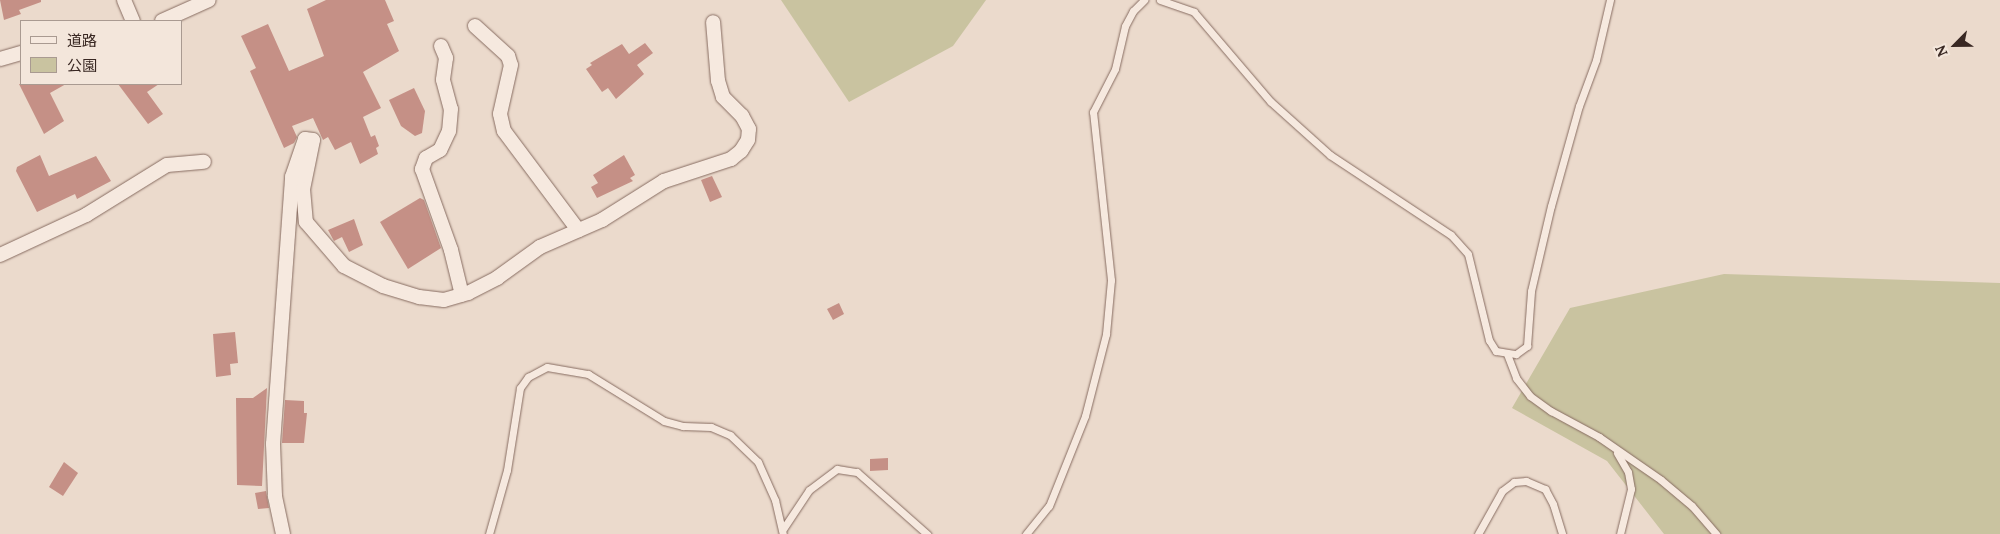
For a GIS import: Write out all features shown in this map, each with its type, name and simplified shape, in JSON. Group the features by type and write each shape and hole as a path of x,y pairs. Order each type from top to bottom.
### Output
{"street":[{"path":"124,0 133,20"},
{"path":"163,20 185,5 210,0"},
{"path":"283,534 275,496 273,444 292,177 305,139 313,140 302,189 306,222 344,266 383,286 419,297 444,300 462,295 497,278 540,247 602,220 664,181 731,159 748,140 749,129 742,116 723,97 718,81 713,22"},
{"path":"475,26 508,56 511,65 500,114 504,131 578,230"},
{"path":"441,46 446,58 443,80 451,109 449,131 440,150 426,158 422,169 451,250 462,295"},
{"path":"0,59 20,53"},
{"path":"0,255 86,216 167,165 204,162"}],"lane":[{"path":"1026,534 1049,506 1085,416 1106,334 1112,280 1093,112 1115,69 1125,26 1133,11 1144,0"},
{"path":"1160,0 1194,12 1271,102 1330,155 1430,219 1451,235 1468,254 1489,340 1496,351 1507,354 1516,354 1527,346 1531,291 1551,206 1579,106 1596,60 1610,0"},
{"path":"1507,354 1516,378 1530,396 1616,450 1667,485 1692,506 1716,534"},
{"path":"489,534 507,470 520,388 528,377 547,367 588,374 664,421 683,426 711,427 730,435 758,462 783,532"},
{"path":"1616,450 1628,472 1631,488 1620,534"},
{"path":"783,532 809,490 836,469 857,472 927,534"},
{"path":"1478,534 1502,491 1514,482 1526,481 1544,489 1553,504 1562,534"}],"green space":[{"path":"781,0 986,0 953,46 849,102"},
{"path":"1724,274 2000,283 2000,534 1664,534 1607,461 1512,408 1570,308"}],"building":[{"path":"0,0 41,0 41,2 19,10 21,14 4,20"},
{"path":"326,0 385,0 394,21 387,24 399,51 363,72 381,108 363,117 371,137 375,135 379,146 376,148 378,154 360,164 351,142 335,150 328,137 323,140 313,118 292,126 297,137 294,143 284,148 250,71 256,68 241,36 268,24 289,71 324,56 307,9"},
{"path":"645,43 653,53 637,65 644,74 616,99 608,88 602,92 586,69 592,65 590,63 622,44 629,54"},
{"path":"19,84 64,85 50,93 64,121 44,134"},
{"path":"119,85 158,85 147,92 163,114 148,124"},
{"path":"414,88 425,111 422,133 415,136 401,126 389,100"},
{"path":"40,155 49,176 96,156 111,181 77,199 75,194 37,212 16,171 17,167"},
{"path":"624,155 635,175 630,178 633,181 597,198 591,187 598,183 593,175"},
{"path":"712,176 722,197 710,202 701,180"},
{"path":"420,198 424,200 441,248 408,269 380,222"},
{"path":"354,219 363,245 349,252 342,237 334,241 328,230"},
{"path":"839,303 844,314 833,320 827,309"},
{"path":"235,332 238,363 230,364 231,375 216,377 213,334"},
{"path":"267,388 262,486 237,485 236,398 253,398"},
{"path":"285,400 304,401 304,413 307,413 304,443 282,443"},
{"path":"888,458 888,470 870,471 870,459"},
{"path":"64,462 78,473 63,496 49,487"},
{"path":"266,491 269,508 258,509 255,493"}]}
